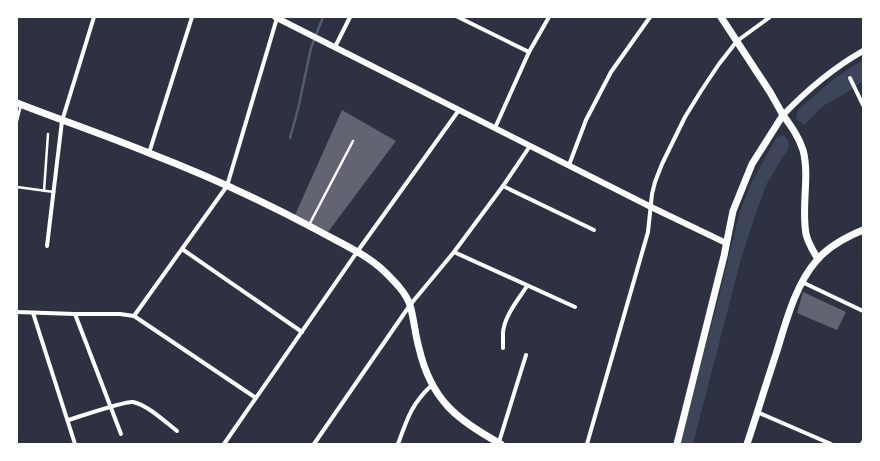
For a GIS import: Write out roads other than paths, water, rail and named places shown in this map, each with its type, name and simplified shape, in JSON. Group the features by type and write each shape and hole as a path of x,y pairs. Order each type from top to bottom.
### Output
{"main road":[{"path":"721,17 770,92 799,140 803,150 805,164 805,224 810,245 818,259"},
{"path":"19,104 149,153 227,186 308,226 372,261 385,272 403,293 410,305 419,350 426,372 440,398 451,411 500,443"},
{"path":"677,444 724,256 733,211 752,164 783,115"},
{"path":"747,444 782,334 802,282 818,259 831,247 849,236 863,230"}],"street":[{"path":"47,246 62,121 94,17"},
{"path":"149,153 192,17"},
{"path":"335,47 350,17"},
{"path":"458,17 529,52"},
{"path":"495,128 529,52 549,17"},
{"path":"569,165 586,120 611,72 650,17"},
{"path":"587,444 648,232 655,182 682,123 701,91 737,41 770,17"},
{"path":"134,316 227,186 276,18 651,207 726,243"},
{"path":"783,115 808,90 834,69 863,50"},
{"path":"850,78 863,105"},
{"path":"224,444 357,252 460,110"},
{"path":"314,444 410,305 454,252 503,186 530,146"},
{"path":"503,186 594,230"},
{"path":"182,249 302,332"},
{"path":"454,252 575,307"},
{"path":"802,282 863,311"},
{"path":"503,348 503,332 505,324 527,286"},
{"path":"17,312 120,314 134,316 256,398"},
{"path":"33,313 75,444"},
{"path":"75,314 121,434"},
{"path":"500,443 526,355"},
{"path":"398,444 412,408 417,400 432,384"},
{"path":"68,420 128,402 138,404 146,408 177,431"},
{"path":"757,412 830,444"}],"lane":[{"path":"17,121 19,104"},
{"path":"44,191 48,134"},
{"path":"308,226 353,141"},
{"path":"17,187 54,192"}],"waterway":[{"path":"290,138 298,109 311,48 323,17"}]}
